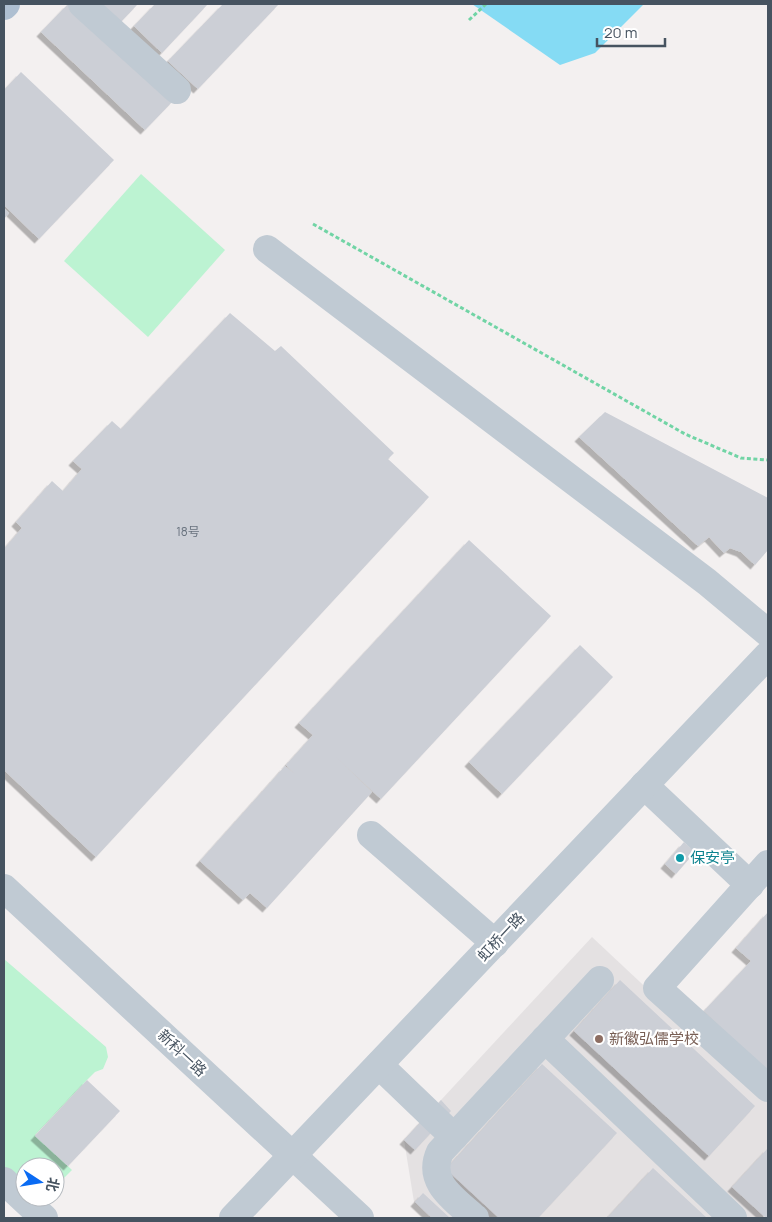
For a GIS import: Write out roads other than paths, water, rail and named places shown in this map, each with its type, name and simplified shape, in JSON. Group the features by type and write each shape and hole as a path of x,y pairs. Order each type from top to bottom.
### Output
{"street":[{"path":"82,4 177,90"},
{"path":"268,249 707,582 768,651"},
{"name":"虹桥一路","path":"233,1218 496,943 768,651"},
{"path":"644,785 750,885"},
{"path":"370,835 496,943"},
{"path":"768,864 658,988 768,1088"},
{"name":"新科一路","path":"4,888 360,1218"},
{"path":"475,1218 441,1187 437,1179 436,1160 440,1152 600,980"},
{"path":"545,1039 733,1218"},
{"path":"380,1065 454,1137"},
{"path":"4,1181 44,1218"}],"water":[{"path":"472,4 644,4 595,53 560,65"}],"place":[{"name":"保安亭","path":"680,858"},
{"name":"新徽弘儒学校","path":"599,1039"}]}
